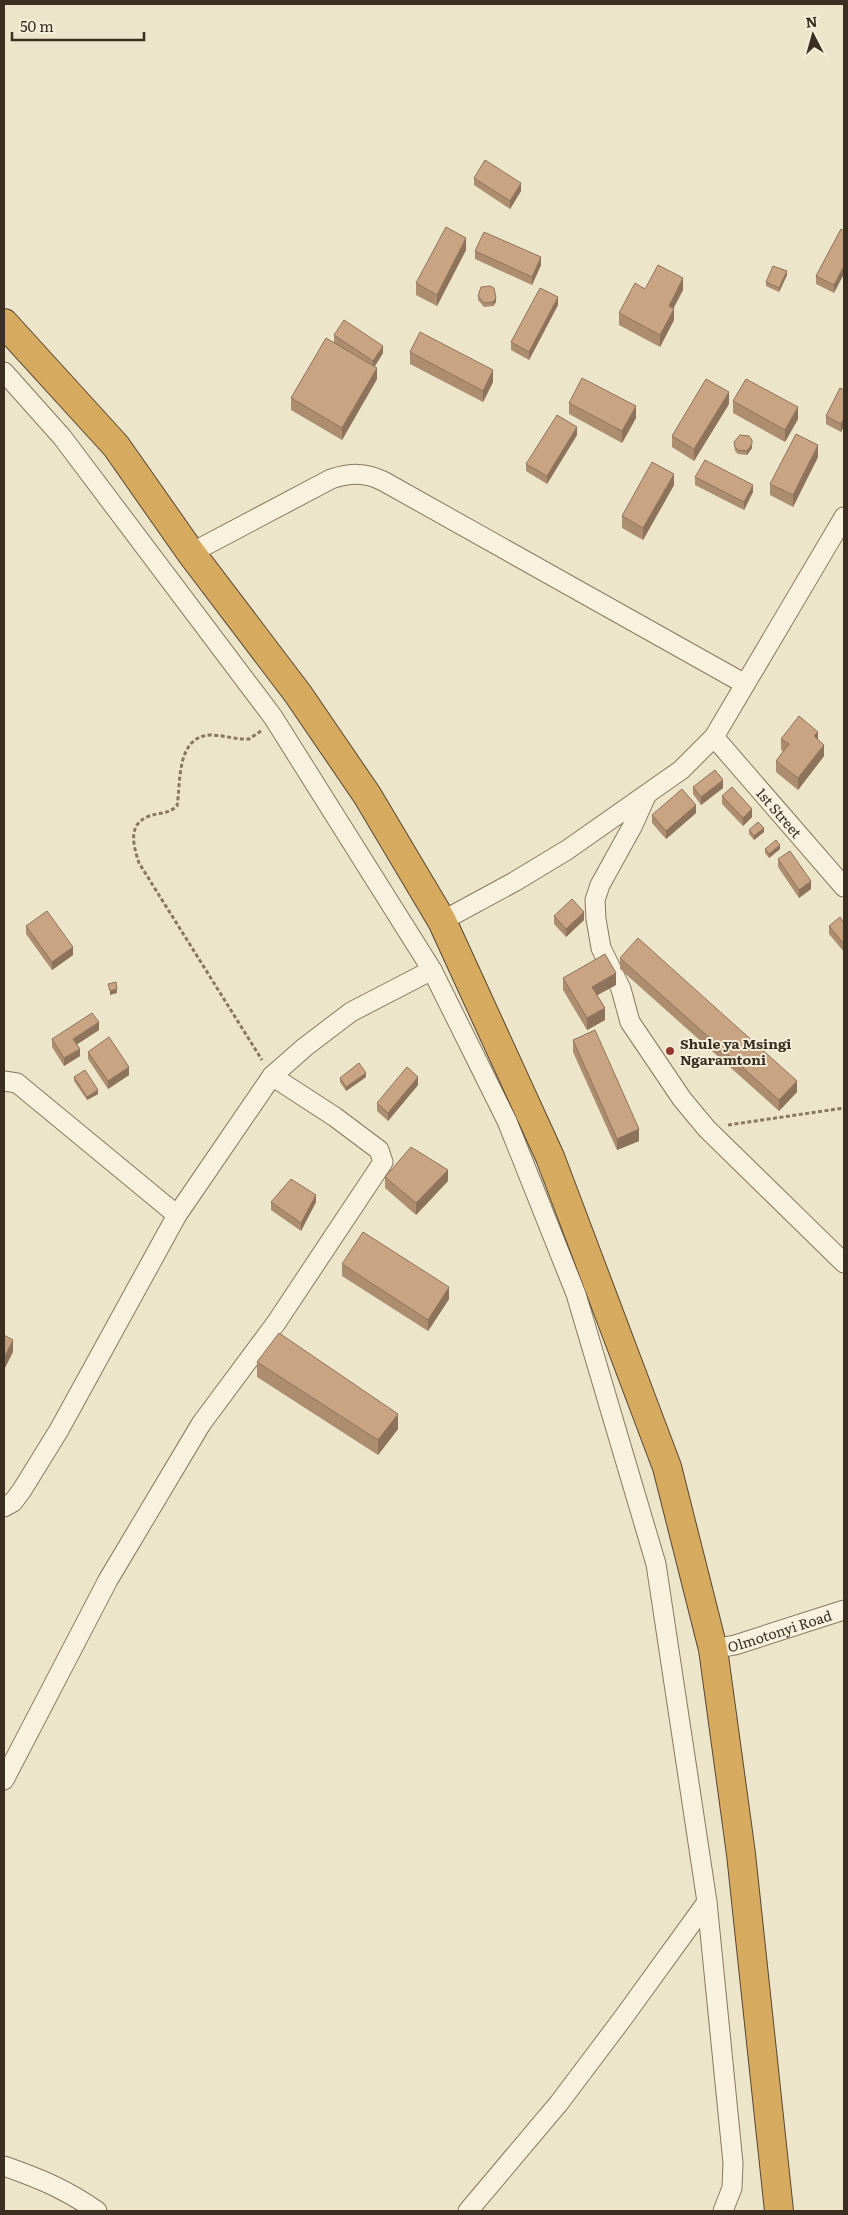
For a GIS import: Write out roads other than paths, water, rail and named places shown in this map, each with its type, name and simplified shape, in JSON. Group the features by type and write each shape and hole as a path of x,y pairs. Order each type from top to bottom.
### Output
{"highway":[{"path":"4,323 116,446 191,553 298,694 367,795 442,921 550,1156 664,1458 713,1649 741,1854 779,2211"}],"street":[{"path":"4,372 62,437 273,717 432,970 506,1121 576,1294 656,1564 706,1902 733,2163 732,2188 723,2211"},
{"path":"191,553 331,479 353,474 363,474 383,481 745,684"},
{"path":"442,921 514,882 646,796 681,770 714,737 844,518"},
{"name":"1st Street","path":"714,737 844,887"},
{"path":"646,796 632,827 600,884 595,900 601,948 621,989 630,1022 682,1100 707,1129 844,1263"},
{"path":"4,1507 13,1502 22,1490 58,1430 177,1215 272,1076 305,1047 351,1012 432,970"},
{"path":"4,1780 108,1580 201,1424 276,1323 383,1162 380,1150 335,1117 272,1076"},
{"path":"4,1080 17,1083 177,1215"},
{"name":"Olmotonyi Road","path":"713,1649 735,1646 844,1610"},
{"path":"468,2211 559,2103 706,1902"},
{"path":"4,2166 46,2181 74,2195 98,2211"}],"place":[{"name":"Shule ya Msingi Ngaramtoni","path":"670,1051"}]}
